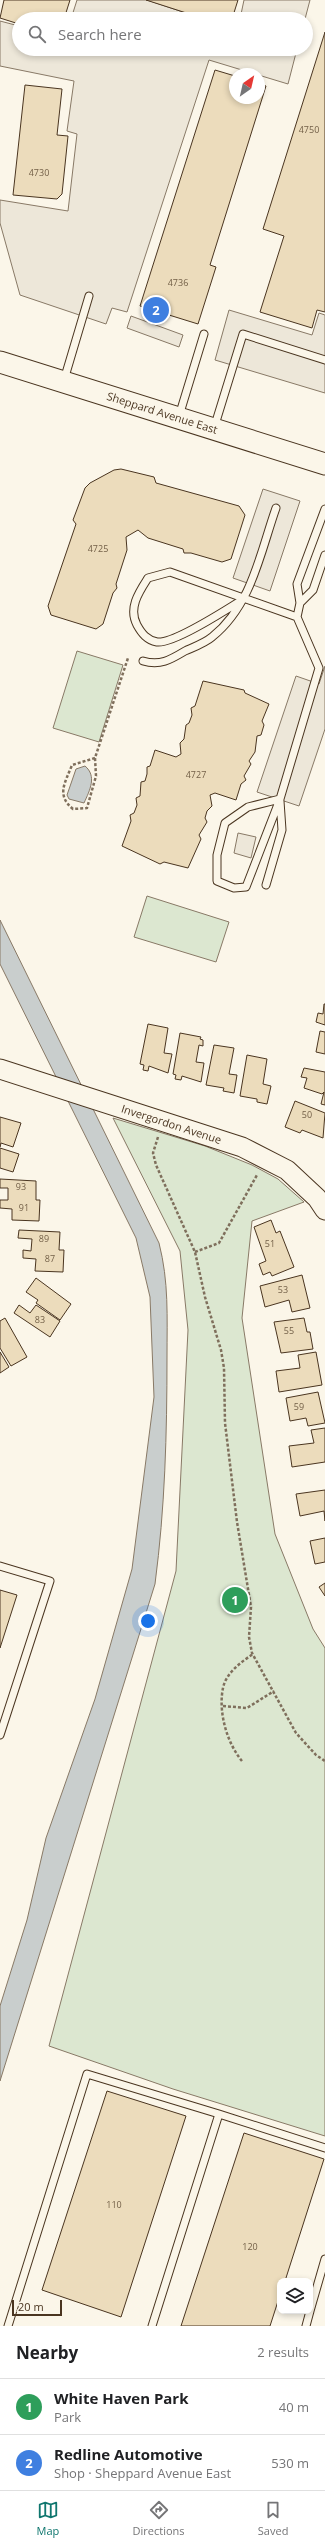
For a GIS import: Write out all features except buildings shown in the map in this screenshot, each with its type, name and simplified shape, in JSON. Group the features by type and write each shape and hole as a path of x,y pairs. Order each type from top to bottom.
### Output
{"main road":[{"name":"Sheppard Avenue East","path":"0,362 325,464"}],"street":[{"name":"Invergordon Avenue","path":"0,1069 163,1120 226,1141 267,1158 287,1170 305,1186 325,1210"}],"lane":[{"path":"64,382 89,296"},
{"path":"179,418 204,334"},
{"path":"214,430 243,334 325,360"},
{"path":"143,661 154,664 176,657 212,637 236,613 245,598 276,508"},
{"path":"280,799 248,807 225,824 217,855 217,881 234,888 246,887 280,799 319,668 297,616 300,603 297,584 325,509"},
{"path":"300,603 313,590 325,555"},
{"path":"245,598 173,640 158,642 143,636 134,618 135,597 148,578 170,572 297,616"},
{"path":"266,886 282,830 280,799"},
{"path":"0,1566 50,1581 0,1735"},
{"path":"8,2326 87,2074 325,2148"},
{"path":"152,2326 219,2114"},
{"path":"313,2301 325,2259"},
{"path":"306,2326 309,2314"}],"path":[{"path":"95,758 72,765 62,791 65,802 73,810 87,808 96,776 95,758 128,658"},
{"path":"163,1120 153,1153 171,1203 195,1252 224,1368 225,1423 237,1522 251,1602 249,1637 253,1654 296,1733 316,1755 325,1761"},
{"path":"195,1252 219,1243 267,1158"},
{"path":"242,1761 229,1740 223,1706 223,1688 228,1677 238,1665 253,1654"},
{"path":"223,1706 247,1708 274,1692"}],"green space":[{"path":"77,651 123,665 99,742 53,728"},
{"path":"147,896 229,922 216,962 134,937"},
{"path":"113,1118 205,1146 252,1165 278,1179 304,1202 252,1221 242,1318 275,1534 313,1629 325,1648 325,2136 173,2089 49,2046 176,1571 188,1330 180,1251"}],"shaded area":[{"path":"77,0 147,0 183,12 73,12"},
{"path":"244,0 310,0 307,12 241,12"},
{"path":"0,21 12,24 12,56 295,56 288,84 265,77 265,68 235,68 209,60 127,312 112,308 106,324 20,295 0,223 0,200 68,211 77,134 67,131 74,81 0,66"},
{"path":"229,310 312,335 319,313 325,315 325,393 215,360"},
{"path":"131,316 183,335 179,347 127,328"},
{"path":"263,489 300,501 270,591 233,578"},
{"path":"325,666 325,729 299,806 257,792 296,676 319,684"},
{"path":"85,766 89,770 92,779 84,803 69,799 67,795 76,769"},
{"path":"238,833 256,837 251,858 234,853"},
{"path":"0,920 159,1243 167,1300 167,1414 165,1471 155,1584 0,2081 0,2006 27,1920 46,1838 95,1699 132,1569 154,1397 150,1297 136,1238 0,964"}],"place":[{"name":"Redline Automotive","path":"156,310"},
{"name":"White Haven Park","path":"235,1600"}]}
